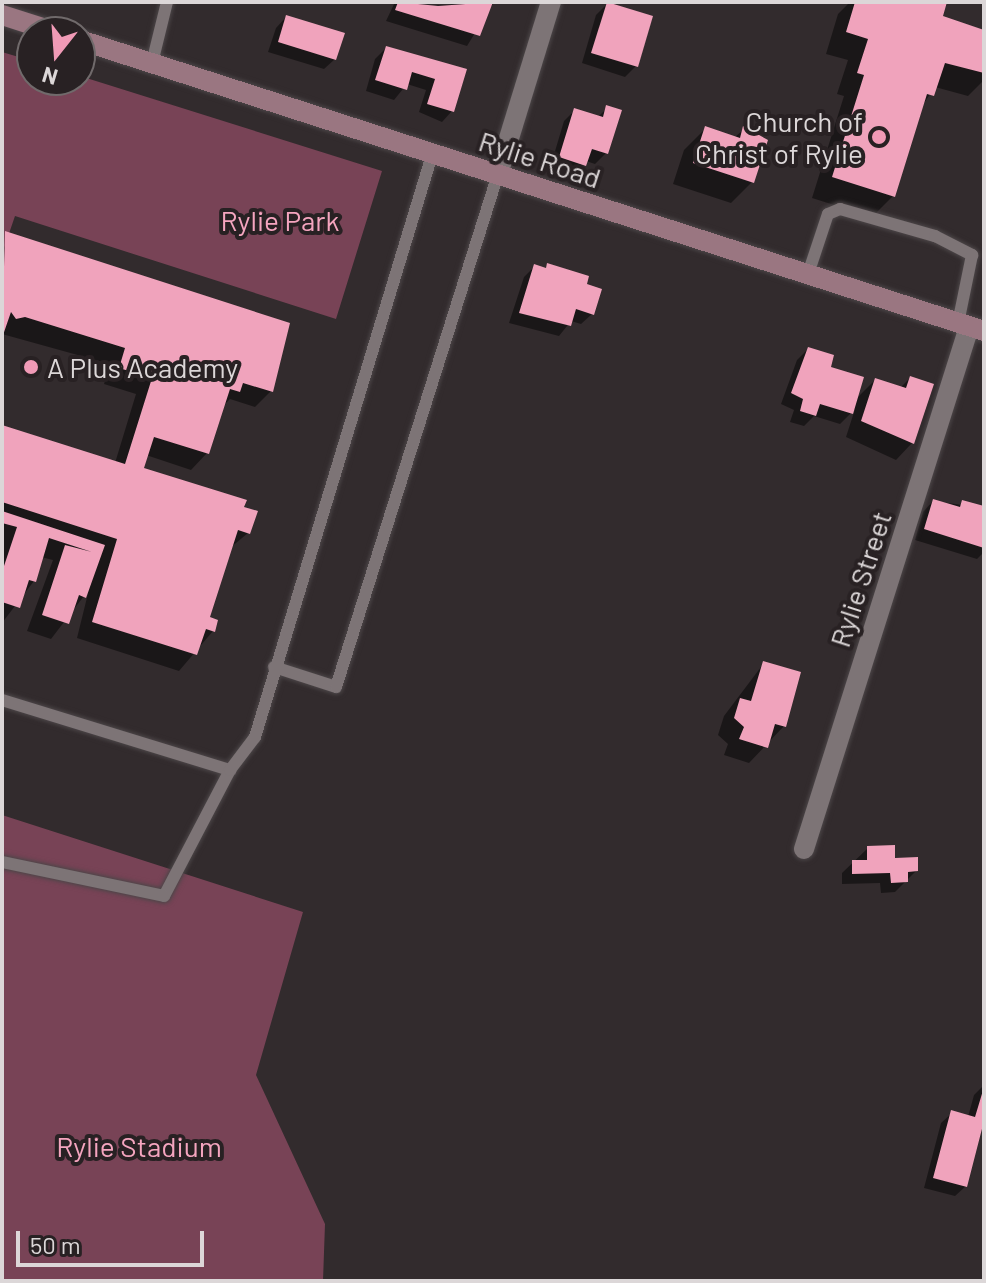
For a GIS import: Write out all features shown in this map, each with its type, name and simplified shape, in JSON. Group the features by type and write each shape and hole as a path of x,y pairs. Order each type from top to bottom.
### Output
{"street":[{"path":"498,174 551,2"},
{"name":"Rylie Road","path":"96,45 971,327"},
{"name":"Rylie Street","path":"804,849 971,327"}],"lane":[{"path":"152,63 167,2"},
{"path":"2,862 164,896 230,770 255,737 329,484 432,155"},
{"path":"274,667 336,687 463,274 498,174"},
{"path":"808,274 828,214 840,209 935,236 972,255 971,327"},
{"path":"2,700 230,770"}],"green space":[{"name":"Rylie Park","path":"2,52 16,56 16,96 96,96 96,81 382,171 336,319 15,216 2,254"},
{"name":"Rylie Stadium","path":"2,815 303,912 256,1075 325,1224 323,1281 2,1281"}],"building":[{"path":"398,2 438,6 493,2 480,36 395,10"},
{"path":"607,2 653,16 638,67 591,53"},
{"name":"Church of Christ of Rylie","path":"855,2 947,2 943,16 984,30 984,73 945,63 934,96 927,94 895,197 832,177 864,75 857,73 868,39 846,32"},
{"path":"286,15 345,33 336,60 278,42"},
{"path":"386,46 467,69 454,112 427,104 435,79 412,72 407,90 375,80"},
{"path":"606,105 622,110 608,154 592,149 586,166 559,157 574,108 603,117"},
{"path":"705,126 740,138 743,126 768,140 754,183 693,163"},
{"path":"5,231 290,323 273,392 243,383 240,392 230,389 209,454 154,437 144,468 247,500 244,507 258,511 250,534 238,530 210,617 218,620 215,632 206,629 197,655 92,622 117,539 2,502 2,425 125,464 152,378 119,368 125,348 25,317 16,319 11,312 2,338"},
{"path":"547,263 589,276 587,284 602,289 594,315 576,309 571,326 519,313 534,264 546,268"},
{"path":"808,347 834,355 831,367 864,377 853,414 820,404 816,416 800,411 803,399 791,393"},
{"path":"910,376 934,384 914,444 861,421 875,378 906,388"},
{"path":"933,499 960,507 962,500 984,506 984,548 924,529"},
{"path":"2,511 105,545 86,598 79,595 69,624 42,615 65,545 92,552 49,538 36,582 29,580 20,608 2,602 2,572 17,527 2,523"},
{"path":"763,661 801,672 786,727 775,724 768,748 739,739 744,727 734,718 740,698 751,701"},
{"path":"895,845 895,858 918,857 918,871 908,872 908,882 891,883 890,873 852,874 852,860 867,860 867,846"},
{"path":"984,1087 984,1121 967,1187 933,1178 951,1110 975,1117"}],"place":[{"name":"Church of Christ of Rylie","path":"879,137"},
{"name":"A Plus Academy","path":"31,367"}]}
